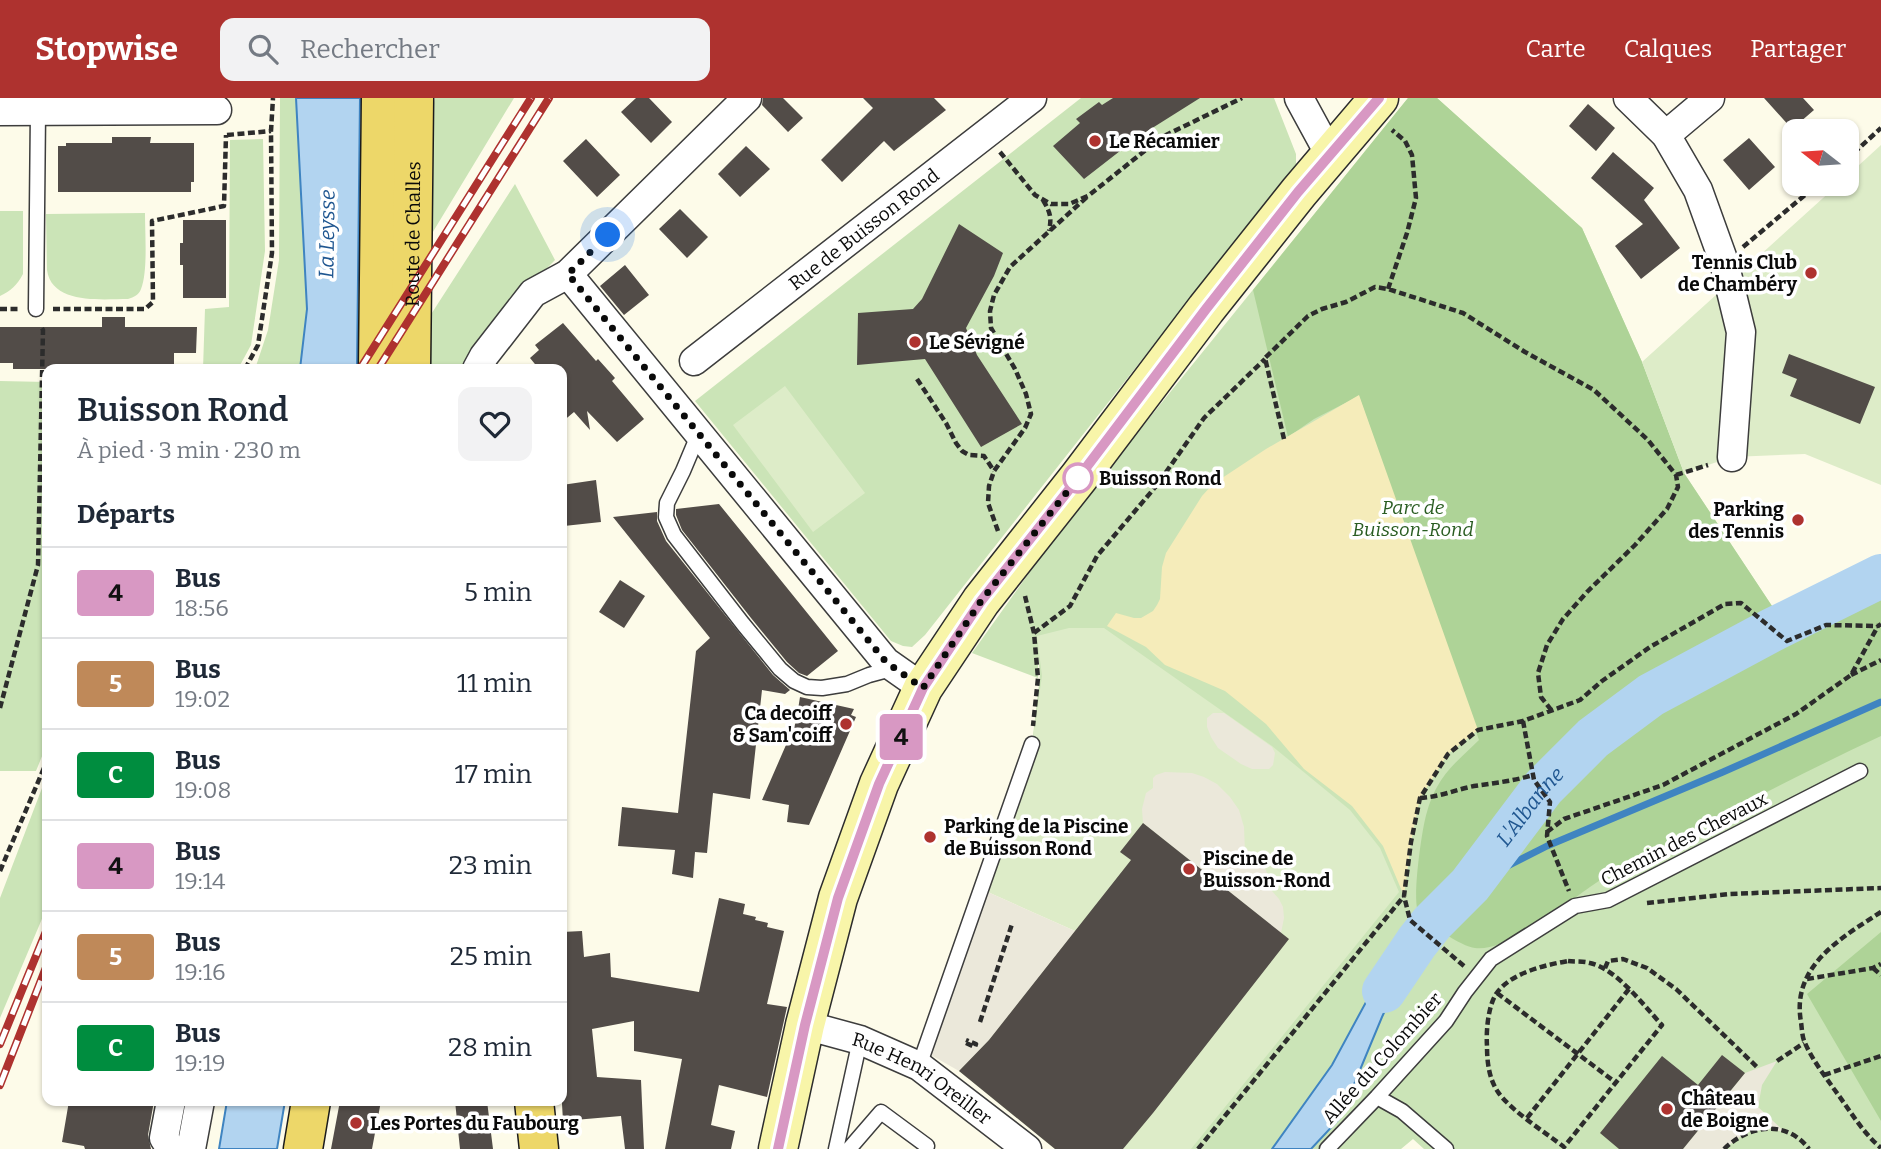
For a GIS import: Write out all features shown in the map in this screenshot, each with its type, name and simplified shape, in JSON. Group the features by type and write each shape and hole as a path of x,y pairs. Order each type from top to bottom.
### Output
{"main road":[{"name":"Route de Challes","path":"378,364 381,98"},
{"name":"Route de Challes","path":"411,364 414,98"},
{"path":"778,1149 805,1025 838,898 879,784 909,678 981,601 1206,309 1375,103"},
{"path":"303,1149 310,1106"},
{"path":"535,1106 539,1149"}],"street":[{"path":"480,364 533,293 568,274 747,98"},
{"name":"Rue de Buisson Rond","path":"694,360 1032,98"},
{"path":"1299,98 1330,155"},
{"path":"1628,98 1666,135 1698,190 1724,262 1741,332 1732,457"},
{"path":"1666,135 1710,98"},
{"path":"21,108 222,122"},
{"path":"568,274 886,662 909,678"},
{"name":"Rue Henri Oreiller","path":"805,1025 860,1040 919,1066 1027,1149"},
{"path":"170,1106 164,1138 171,1149"},
{"path":"191,1149 199,1106"}],"lane":[{"path":"21,108 32,309"},
{"path":"699,433 684,471 667,503 666,517 674,535 780,669 794,681 807,687 822,688 847,684 869,675 909,678"},
{"path":"919,1066 1032,744"},
{"name":"Chemin des Chevaux","path":"1491,959 1575,906 1608,900 1860,771"},
{"name":"Allée du Colombier","path":"1327,1149 1446,1021 1491,959"},
{"path":"836,1149 860,1040"},
{"path":"1377,1097 1402,1111 1446,1149"},
{"path":"849,1149 881,1112 927,1146"}],"path":[{"path":"248,364 258,345 272,253 273,98"},
{"path":"1032,744 1038,678 1034,633 1021,576 991,552 1000,536 988,503 989,486 994,471 1026,428 1031,414 1015,369 991,328 989,311 1010,267 1088,196 1162,138 1242,98"},
{"path":"1375,103 1405,141 1412,155 1416,198 1388,289"},
{"path":"0,309 145,309 153,302 152,221 224,206 222,122 271,131"},
{"path":"1859,148 1881,128"},
{"path":"985,134 1035,195 1043,200 1051,204 1069,204 1088,196"},
{"path":"1724,262 1804,196"},
{"path":"1043,200 1051,213 1048,234"},
{"path":"1034,633 1070,606 1097,556 1157,485 1204,418 1307,316 1376,288 1388,289 1463,313 1525,352 1594,390 1648,440 1676,475 1678,487 1667,509 1563,619 1547,645 1538,673 1541,697 1552,711"},
{"path":"32,309 43,330 42,364"},
{"path":"1265,358 1284,439"},
{"path":"0,708 38,565 42,377"},
{"path":"917,379 962,451 984,456 994,471"},
{"path":"1676,475 1732,457"},
{"path":"1465,992 1464,965 1410,920 1404,896 1420,798 1448,754 1478,730 1522,721 1580,699 1650,647 1725,604 1741,603 1787,641 1826,625 1880,625"},
{"path":"1851,675 1880,625"},
{"path":"1547,834 1564,819 1662,785 1796,714 1851,675 1881,660"},
{"path":"1522,721 1534,778 1550,802 1547,834 1575,906"},
{"path":"0,871 42,773"},
{"path":"1420,798 1534,778"},
{"path":"1608,900 1623,905 1730,894 1881,888"},
{"path":"1198,1149 1404,896"},
{"path":"1881,912 1819,958 1800,997 1804,1043 1824,1075 1881,1149"},
{"path":"980,1022 1012,924"},
{"path":"1605,968 1608,961 1623,959 1647,968 1676,989 1758,1068"},
{"path":"1568,961 1591,963 1605,968 1629,989 1662,1025 1564,1147 1505,1101 1491,1078 1486,1037 1497,993 1519,976 1547,965 1568,961"},
{"path":"1806,980 1873,968 1881,964"},
{"path":"1873,968 1881,975"},
{"path":"1527,1118 1629,989"},
{"path":"1497,993 1615,1082"},
{"path":"1777,1061 1804,1043"},
{"path":"1824,1075 1880,1055"},
{"path":"1724,1149 1744,1134 1770,1128 1800,1138 1809,1149"}],"green space":[{"path":"280,98 296,98 307,309 301,364 257,364 268,330 279,260"},
{"path":"435,98 514,98 425,245 433,107"},
{"path":"1081,98 1274,98 1296,154 1296,167 1292,177 1163,333 925,635 912,647 903,646 891,641 695,401"},
{"name":"Parc de Buisson-Rond","path":"1408,98 1437,98 1582,228 1642,362 1684,473 1774,609 1881,555 1881,1149 1424,1149 1413,1139 1401,1149 1191,1149 1032,744 1040,676 1038,655 1038,678 972,653 1066,521"},
{"path":"1408,98 1437,98 1582,228 1642,362 1684,473 1774,609 1881,555 1881,736 1627,864 1534,926 1503,943 1488,947 1469,947 1453,939 1422,916 1416,904 1418,862 1430,802 1446,774 1479,740 1359,396 1314,419 1288,437 1253,290"},
{"path":"263,139 265,251 251,345 241,364 203,364 205,309 229,307 230,140"},
{"name":"Tennis Club de Chambéry","path":"1881,145 1881,485 1805,454 1732,457 1684,473 1642,362 1825,196 1859,196 1859,165"},
{"path":"515,184 555,260 508,308 470,364 428,364 428,319"},
{"path":"0,211 23,211 23,274 13,287 0,296"},
{"path":"145,213 145,273 141,289 136,296 128,299 80,298 68,295 51,281 47,270 46,214"},
{"path":"0,381 42,382 42,756 36,771 0,771"},
{"path":"785,386 865,493 813,532 733,425"},
{"name":"Piscine de Buisson-Rond","path":"1069,628 1104,628 1272,746 1350,810 1380,848 1399,892 1191,1149 1055,1149 959,1071 989,1040 1075,931 981,889 1032,744 1042,676 1037,636"},
{"path":"42,788 42,919 0,1018 0,898"},
{"path":"1881,932 1881,1121 1807,994"}],"sand":[{"path":"1359,395 1478,730 1448,754 1420,798 1404,896 1383,846 1352,806 1304,769 1266,724 1225,691 1165,665 1146,647 1107,626 1116,613 1141,618 1153,611 1160,599 1162,567 1166,553 1202,496 1213,484 1266,449"}],"shaded area":[{"path":"1213,713 1224,713 1272,747 1275,753 1273,765 1269,769 1252,769 1218,748 1207,727 1207,718"},
{"path":"1165,772 1192,773 1204,777 1217,784 1230,797 1239,810 1244,827 1245,852 1266,870 1272,891 1283,907 1281,933 1143,823 1142,809 1146,793 1153,788 1153,778"},
{"path":"981,889 1075,931 989,1040 959,1071 924,1051"},
{"path":"1777,1061 1762,1085 1758,1107 1786,1133 1770,1128 1757,1129 1744,1134 1724,1149 1683,1149 1745,1073"}],"water":[{"name":"La Leysse","path":"296,98 360,98 357,364 301,364 307,309"},
{"path":"1411,942 1417,942 1416,955 1394,991 1340,1118 1311,1149 1272,1149 1332,1065 1372,991"},
{"path":"226,1106 284,1106 277,1149 219,1149"}],"building":[{"path":"636,98 649,98 672,122 651,143 621,112"},
{"path":"763,98 783,98 803,118 788,132 762,105"},
{"path":"863,98 934,98 946,110 894,151 884,141 842,182 821,160 873,108"},
{"name":"Le Récamier","path":"1113,98 1200,98 1138,137 1084,179 1053,146 1080,123 1076,119 1099,102 1102,105"},
{"path":"1764,98 1803,98 1814,110 1804,119 1783,119"},
{"path":"1588,104 1615,128 1596,151 1569,126"},
{"path":"112,137 151,137 150,143 194,143 194,182 191,182 191,192 58,192 58,146 66,146 66,143 112,143"},
{"path":"1749,138 1775,167 1749,190 1723,160"},
{"path":"586,139 620,175 597,197 563,161"},
{"path":"746,146 770,169 740,197 718,174"},
{"path":"1613,152 1654,188 1644,200 1680,248 1641,279 1615,246 1643,224 1591,178"},
{"path":"680,209 708,237 687,258 659,229"},
{"path":"183,220 226,220 226,298 183,298 180,243 183,243"},
{"name":"Le Sévigné","path":"959,224 1003,253 994,276 966,328 977,355 1022,424 981,447 925,359 857,365 858,313 913,309 922,299"},
{"path":"625,265 649,295 624,315 600,286"},
{"path":"102,317 125,317 125,327 197,327 196,353 174,353 174,364 42,364 42,369 13,369 13,363 0,363 0,327 102,327"},
{"path":"563,323 596,361 598,359 615,378 612,381 644,419 617,442 587,411 590,430 574,412 567,418 567,364 535,364 530,358 539,350 535,345"},
{"path":"1789,354 1875,387 1860,424 1790,396 1797,379 1782,373"},
{"path":"596,480 601,522 567,526 567,484"},
{"path":"719,504 838,651 807,676 799,673 787,662 682,530 676,509"},
{"path":"657,512 657,521 666,541 773,675 790,690 785,694 762,690 750,799 713,793 707,853 695,852 693,878 672,874 675,850 618,846 622,807 678,813 696,651 710,638 613,517"},
{"path":"620,580 645,596 624,628 599,612"},
{"path":"800,697 854,709 851,715 856,717 809,825 787,822 789,805 762,800 796,722"},
{"path":"1143,823 1289,939 1123,1149 1055,1149 959,1071 989,1040 1131,860 1120,852"},
{"path":"719,898 745,904 743,914 768,923 767,927 784,931 767,1004 787,1007 767,1097 719,1085 711,1125 735,1131 731,1149 665,1149 682,1059 634,1051 634,1021 592,1029 597,1077 641,1080 644,1149 625,1149 621,1116 563,1121 562,1106 567,1106 567,932 582,931 584,957 610,953 611,977 699,992"},
{"name":"Château de Boigne","path":"1722,1055 1745,1073 1683,1149 1619,1149 1600,1133 1662,1056 1698,1085"},
{"path":"68,1106 153,1106 148,1135 151,1149 85,1149 84,1146 62,1142"},
{"name":"Les Portes du Faubourg","path":"339,1106 380,1106 372,1149 331,1149"},
{"path":"456,1106 488,1106 493,1149 460,1149"}],"waterway":[{"name":"L'Albanne","path":"1384,991 1417,942 1470,885 1543,788 1593,738 1651,695 1881,576"},
{"path":"1470,885 1547,846 1881,702"}],"railway":[{"path":"363,364 531,98"},
{"path":"381,364 549,98"},
{"path":"0,1044 42,941"},
{"path":"0,1085 42,978"}],"bus line":[{"name":"4","path":"778,1149 805,1025 838,898 879,784 923,688 981,601 1206,309 1298,192 1379,98"}],"place":[{"name":"Le Récamier","path":"1095,141"},
{"name":"Tennis Club de Chambéry","path":"1811,273"},
{"name":"Le Sévigné","path":"915,342"},
{"name":"Buisson Rond","path":"1078,478"},
{"name":"Parking des Tennis","path":"1798,520"},
{"name":"Ca decoiff & Sam'coiff","path":"846,724"},
{"name":"Parking de la Piscine de Buisson Rond","path":"930,837"},
{"name":"Piscine de Buisson-Rond","path":"1189,869"},
{"name":"Château de Boigne","path":"1667,1109"},
{"name":"Les Portes du Faubourg","path":"356,1123"}],"route":[{"path":"608,235 568,274 886,662 923,688 981,601 1078,478"}]}
